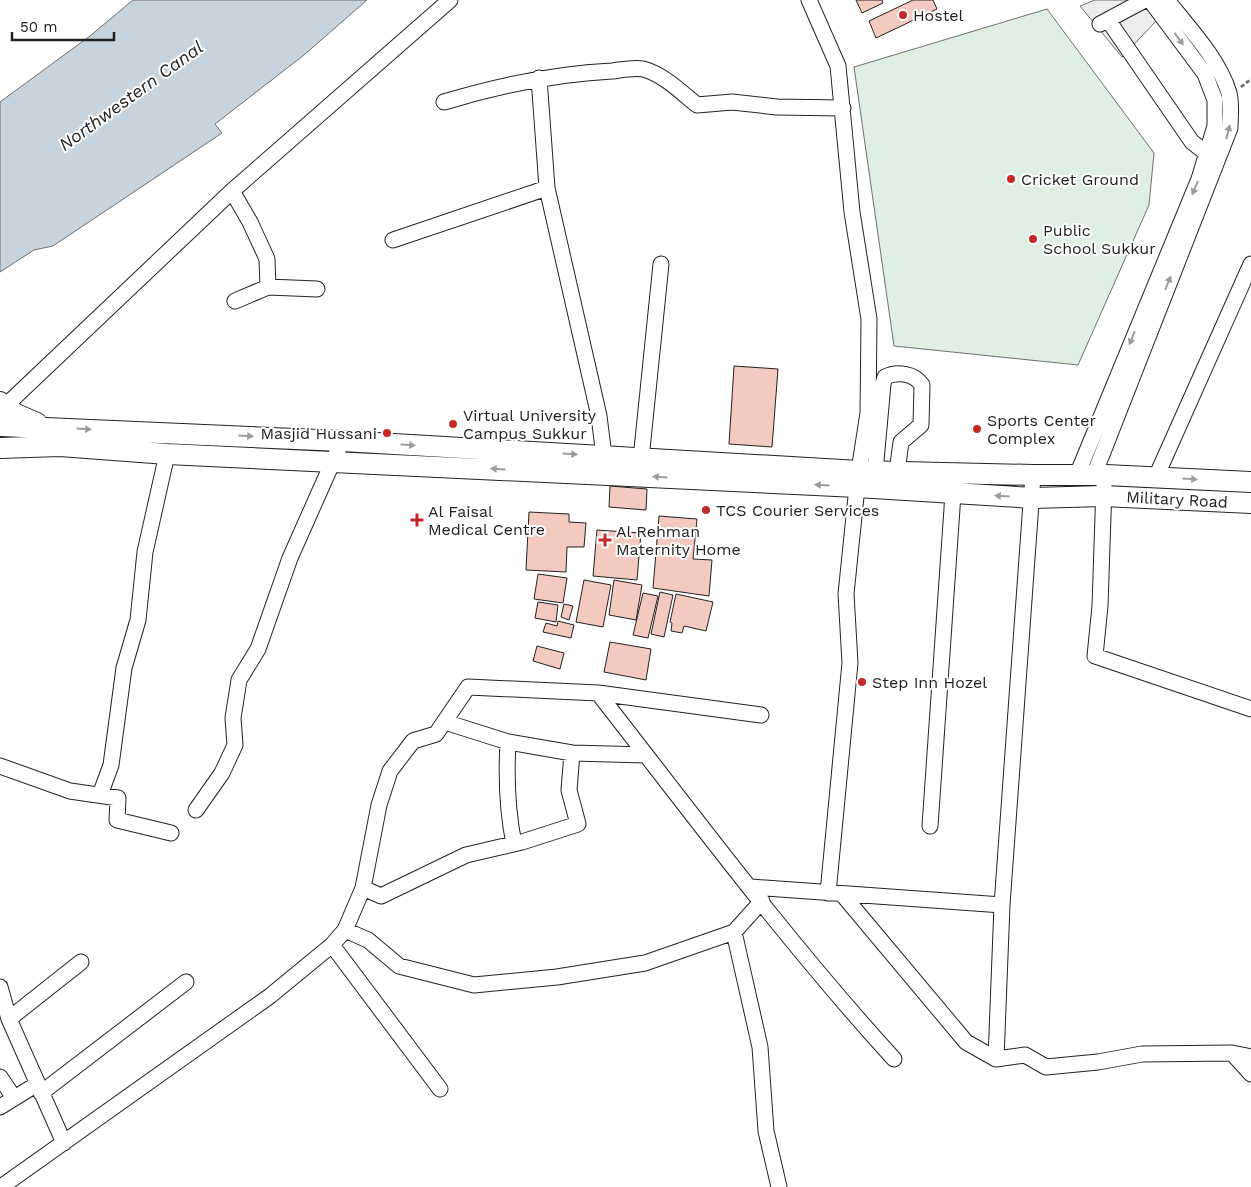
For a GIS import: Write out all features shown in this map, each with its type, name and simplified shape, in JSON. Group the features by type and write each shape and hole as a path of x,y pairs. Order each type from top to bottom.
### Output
{"main road":[{"path":"2,406 31,422 48,427"},
{"path":"0,426 342,441 604,456 864,476"},
{"path":"0,448 60,446 167,454 333,461 864,476"},
{"name":"Military Road","path":"864,476 897,472 1092,475 1251,482"},
{"name":"Military Road","path":"864,476 953,494 1032,498 1103,496 1251,503"}],"street":[{"path":"2,406 232,191 450,0"},
{"path":"809,0 838,66 852,212 869,319 868,413 864,476"},
{"path":"1145,0 1104,22 1192,142 1212,158"},
{"path":"1150,0 1222,98"},
{"path":"1167,0 1216,66 1230,128 1212,158 1110,411 1092,475 1103,496 1104,538 1095,656 1251,709"},
{"path":"444,102 492,87 539,78 580,72 642,68 664,79 697,105 732,102 777,107 843,108"},
{"path":"539,78 547,188 599,416 604,456"},
{"path":"393,240 547,188"},
{"path":"232,191 250,222 267,259 268,287"},
{"path":"641,459 661,264"},
{"path":"1156,477 1251,264"},
{"path":"235,301 268,287 318,289"},
{"path":"897,472 901,442 922,425 922,385 918,379 911,375 891,374 885,377 882,384 864,476 846,594 850,663 835,893 966,1042 996,1059 1025,1055 1046,1067 1098,1062 1142,1054 1232,1053 1251,1057"},
{"path":"196,810 222,774 235,745 233,718 239,680 258,649 290,558 342,441"},
{"path":"100,795 111,765 124,668 138,620 145,552 167,454"},
{"path":"996,1059 1002,906 1033,475"},
{"path":"930,826 953,494"},
{"path":"1,1187 270,996 332,945 345,930 363,888 379,805 390,771 413,741 436,734 468,687 598,693 761,715"},
{"path":"598,693 751,887 860,1021 894,1058"},
{"path":"445,722 508,742 572,753 646,755"},
{"path":"508,742 507,810 514,844"},
{"path":"363,888 381,896 466,855 514,844 578,824 569,790 572,753"},
{"path":"0,766 70,791 118,798 117,820 172,833"},
{"path":"751,887 1002,906"},
{"path":"345,930 368,940 399,966 474,985 557,977 644,963 734,932 762,900"},
{"path":"734,932 760,1047 766,1131 779,1187"},
{"path":"332,945 440,1089"},
{"path":"9,1019 81,962"},
{"path":"0,1106 39,1088 186,982"},
{"path":"0,986 9,1019 64,1143"},
{"path":"1232,1053 1251,1074"},
{"path":"0,1077 14,1098"}],"green space":[{"name":"Cricket Ground","path":"1047,9 1154,153 1149,205 1078,365 894,346 854,67"}],"shaded area":[{"path":"1095,0 1145,0 1158,19 1122,57 1080,6"}],"water":[{"name":"Northwestern Canal","path":"133,0 367,0 304,55 215,124 222,133 53,246 34,250 0,272 0,102 90,36"}],"building":[{"path":"856,0 882,0 883,3 862,13"},
{"name":"Hostel","path":"913,0 933,0 937,9 876,38 869,21"},
{"path":"734,366 778,369 772,447 729,444"},
{"path":"610,486 647,489 646,510 609,507"},
{"path":"529,512 569,514 569,522 586,523 584,547 567,547 566,572 526,570"},
{"path":"659,516 697,519 693,559 712,560 709,596 653,588"},
{"path":"597,530 641,533 637,580 593,576"},
{"path":"538,574 567,578 563,603 534,599"},
{"path":"584,580 611,585 603,627 576,622"},
{"path":"614,580 642,585 636,620 609,615"},
{"path":"660,592 673,595 664,637 651,634"},
{"path":"643,593 658,596 648,638 633,635"},
{"path":"676,594 713,602 706,631 684,626 682,633 671,631 672,623 670,622"},
{"path":"538,602 558,605 556,622 535,618"},
{"path":"564,604 573,606 569,620 561,617"},
{"path":"558,621 574,625 571,638 543,632 546,623 557,626"},
{"path":"610,642 651,649 646,680 604,672"},
{"path":"537,646 564,653 560,669 533,661"}],"place":[{"name":"Hostel","path":"903,15"},
{"name":"Cricket Ground","path":"1011,179"},
{"name":"Public School Sukkur","path":"1033,239"},
{"name":"Virtual University Campus Sukkur","path":"453,424"},
{"name":"Sports Center Complex","path":"977,429"},
{"name":"Masjid Hussani","path":"387,433"},
{"name":"TCS Courier Services","path":"706,510"},
{"name":"Al Faisal Medical Centre","path":"417,520"},
{"name":"Al Rehman Maternity Home","path":"605,540"},
{"name":"Step Inn Hozel","path":"862,682"}]}
